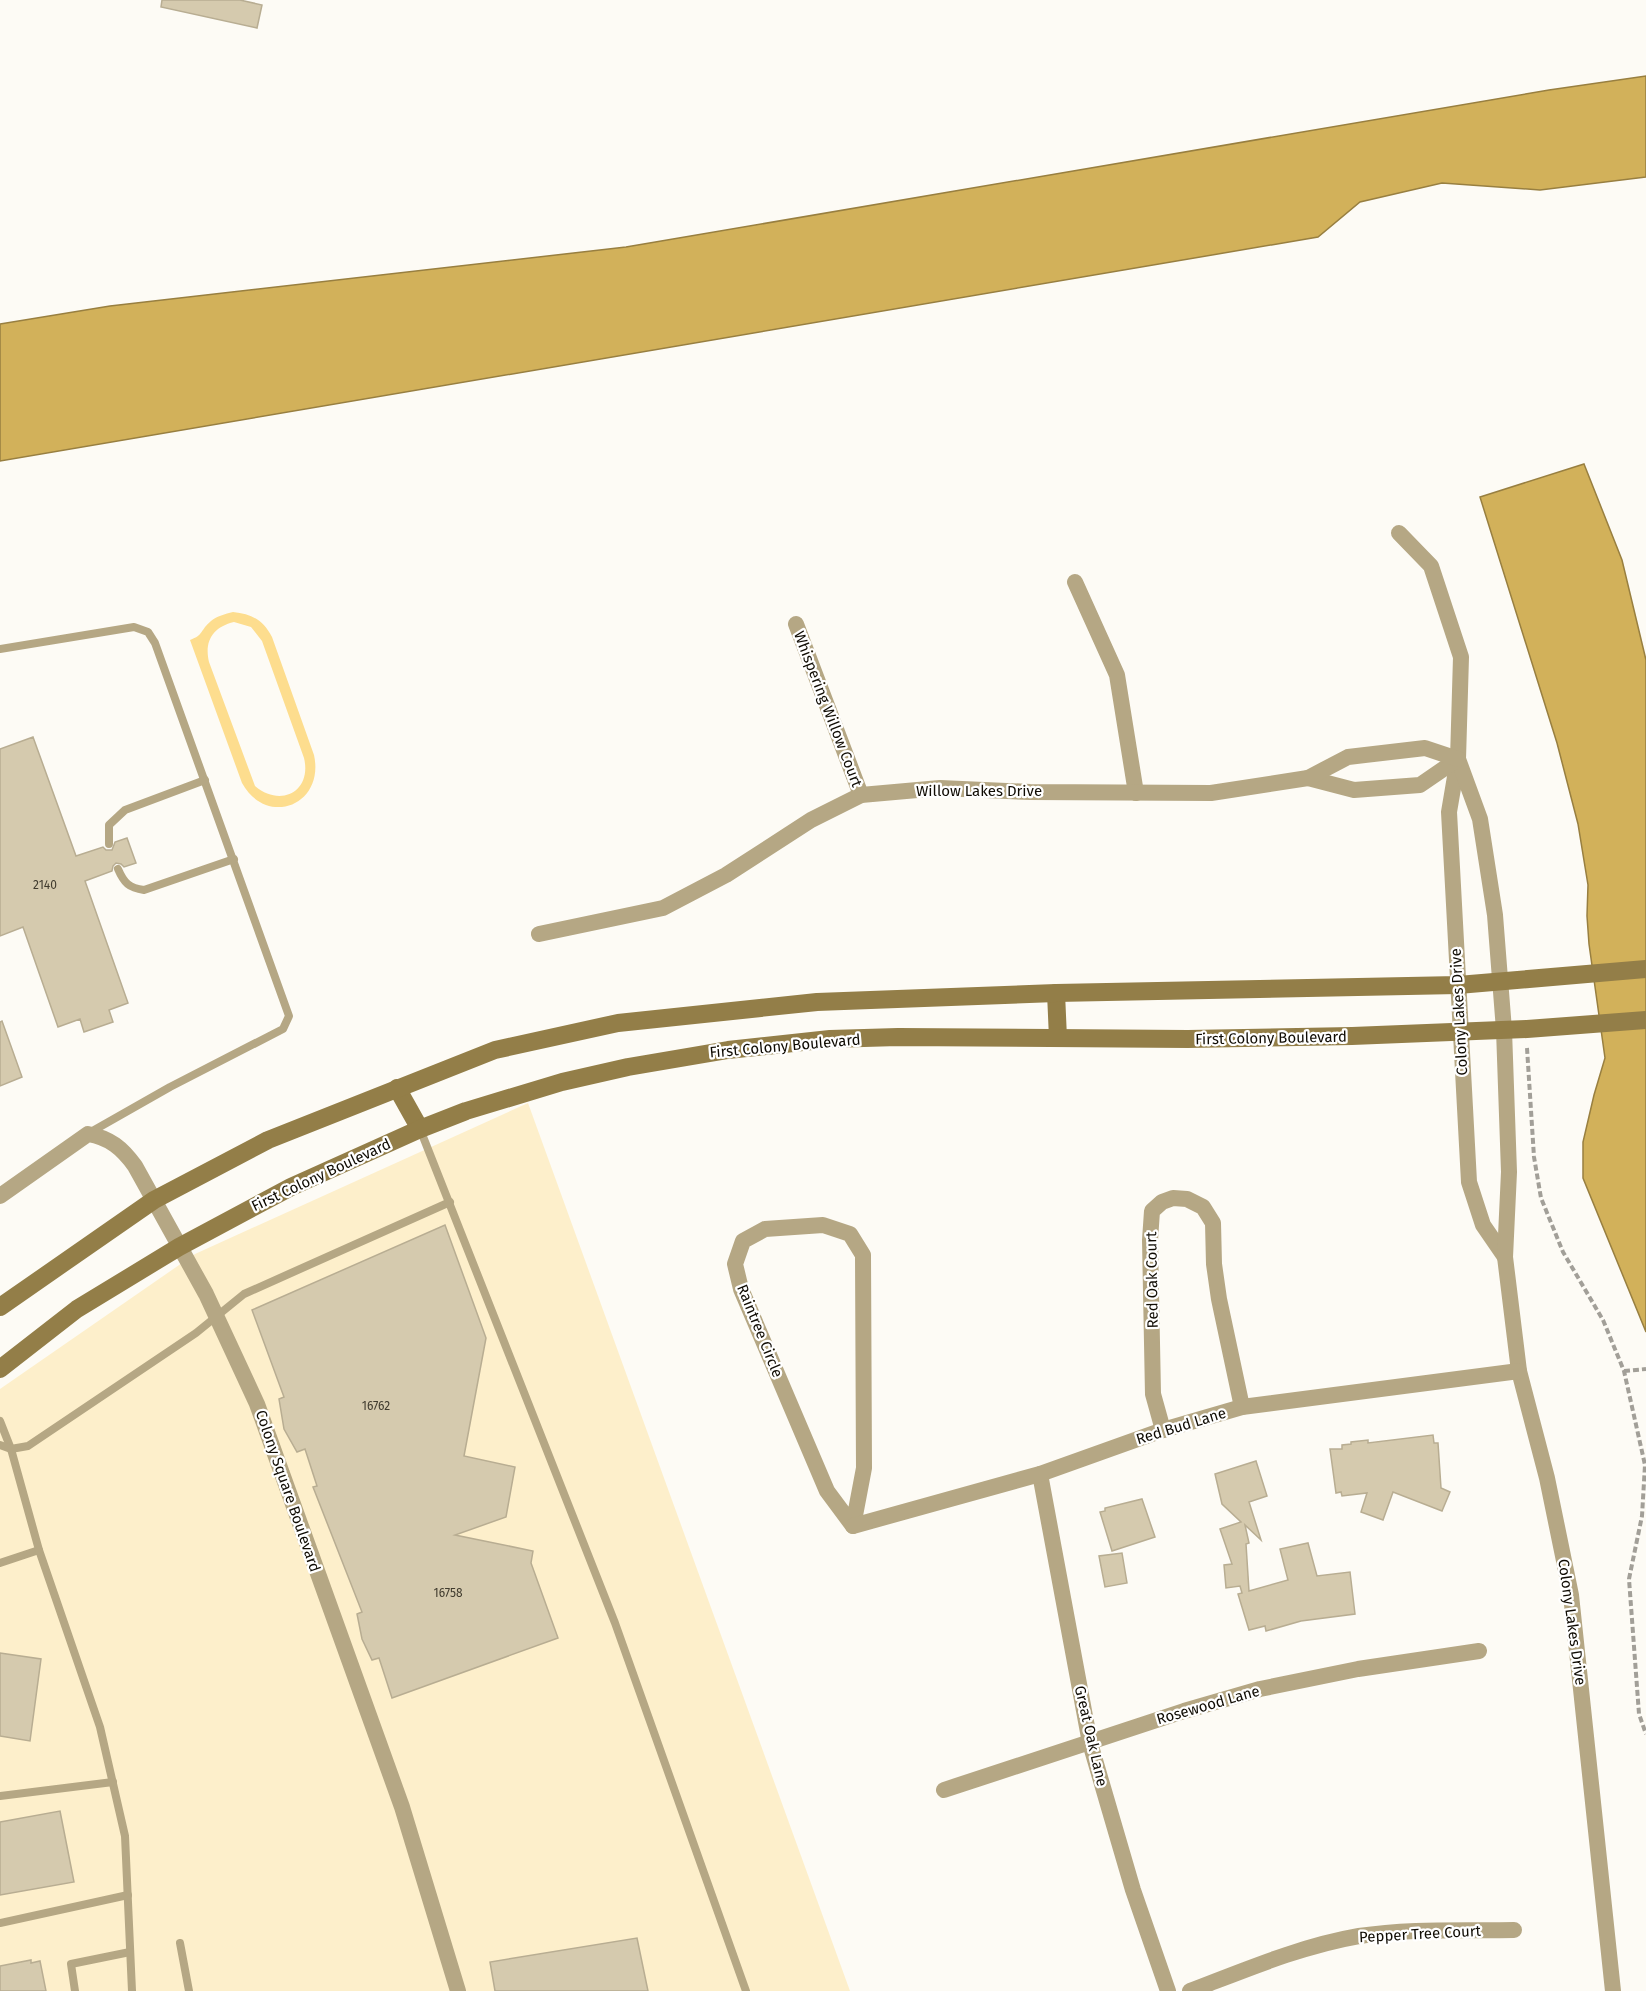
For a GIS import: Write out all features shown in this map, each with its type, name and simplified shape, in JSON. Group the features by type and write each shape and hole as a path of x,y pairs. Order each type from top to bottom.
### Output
{"main road":[{"path":"0,1307 154,1200 268,1140 495,1050 618,1023 817,1002 1056,993 1458,985 1646,969"},
{"path":"1056,993 1058,1038"},
{"name":"First Colony Boulevard","path":"0,1369 76,1309 179,1247 291,1186 466,1111 562,1082 628,1067 705,1053 830,1039 898,1037 1235,1039 1527,1029 1646,1020"},
{"path":"396,1088 420,1129"}],"street":[{"name":"Colony Lakes Drive","path":"1399,533 1431,566 1461,657 1458,759 1449,812 1469,1182 1483,1225 1505,1257"},
{"path":"1075,582 1118,675 1136,793"},
{"name":"Whispering Willow Court","path":"796,624 861,795"},
{"name":"Willow Lakes Drive","path":"539,934 663,908 726,874 811,820 861,795 940,788 1211,793 1308,777 1348,757 1425,748 1458,759"},
{"name":"Colony Lakes Drive","path":"1458,759 1480,819 1495,915 1504,1030 1509,1172 1505,1257 1519,1371 1547,1478 1571,1595 1613,1991"},
{"name":"Willow Lakes Drive","path":"1308,777 1354,790 1420,785 1458,759"},
{"path":"0,1196 88,1134"},
{"name":"Colony Square Boulevard","path":"88,1134 109,1140 126,1154 135,1166 217,1316 258,1404 402,1807 458,1991"},
{"name":"Red Oak Court","path":"1163,1430 1153,1394 1150,1240 1152,1211 1162,1202 1173,1198 1187,1199 1203,1207 1213,1223 1214,1264 1219,1299 1242,1407"},
{"name":"Raintree Circle","path":"823,1226 850,1234 863,1255 864,1468 853,1526 827,1491 741,1288 735,1264 743,1241 765,1229 823,1226"},
{"name":"Red Bud Lane","path":"853,1526 1040,1474 1163,1430 1242,1407 1519,1371"},
{"name":"Great Oak Lane","path":"1040,1474 1090,1743 1132,1890 1168,1991"},
{"name":"Rosewood Lane","path":"944,1790 1184,1711 1260,1689 1358,1669 1479,1651"},
{"name":"Pepper Tree Court","path":"1190,1991 1295,1952 1360,1936 1514,1930"}],"lane":[{"path":"0,649 134,627 148,632 155,643 290,1016 283,1029 170,1087 88,1134"},
{"path":"109,844 109,825 125,810 205,780"},
{"path":"118,869 123,881 132,888 144,890 234,859"},
{"path":"420,1129 615,1623 746,1991"},
{"path":"0,1445 11,1449 28,1446 196,1333 244,1294 450,1202"},
{"path":"0,1421 11,1449 39,1550 100,1727 113,1782 125,1836 132,1991"},
{"path":"0,1563 39,1550"},
{"path":"0,1796 113,1782"},
{"path":"0,1923 128,1895"},
{"path":"180,1943 189,1991"},
{"path":"75,1991 71,1964 129,1952"}],"path":[{"path":"1527,1029 1534,1157 1541,1198 1563,1252 1603,1320 1623,1371 1645,1465 1642,1516 1629,1579 1639,1714 1646,1734"},
{"path":"1623,1371 1644,1369"}],"shaded area":[{"path":"1646,76 1646,177 1540,190 1442,183 1360,202 1318,237 0,461 0,324 110,306 626,247 1549,90"},
{"path":"1584,464 1622,560 1646,660 1646,1332 1583,1178 1583,1142 1605,1058 1589,944 1588,885 1578,824 1557,743 1480,497"},
{"path":"233,612 246,614 256,619 265,626 272,637 314,755 315,772 311,787 303,798 292,805 279,807 265,805 253,797 242,783 190,640 198,636 213,619","holes":["234,622 251,627 262,641 304,758 305,770 299,787 284,796 275,796 255,786 209,662 209,641 216,631"]},
{"path":"528,1103 850,1991 0,1991 0,1389 195,1254"}],"building":[{"path":"162,0 240,0 262,5 257,28 161,7"},
{"path":"33,737 76,856 103,847 106,850 112,850 115,842 127,838 136,863 124,867 116,863 112,871 85,881 128,1003 109,1010 113,1022 84,1032 80,1019 58,1027 23,927 0,936 0,749"},
{"path":"2,1021 22,1077 0,1086 0,1022"},
{"path":"445,1225 486,1338 464,1456 515,1467 506,1517 455,1535 533,1551 531,1563 558,1638 392,1698 379,1658 372,1660 362,1639 357,1614 362,1612 313,1487 317,1486 305,1449 297,1452 284,1429 279,1399 284,1397 252,1310"},
{"path":"1433,1435 1434,1443 1438,1443 1441,1488 1450,1492 1442,1511 1393,1492 1383,1520 1361,1512 1367,1493 1342,1496 1341,1492 1336,1493 1330,1449 1342,1449 1342,1445 1351,1444 1351,1442 1368,1440 1368,1443"},
{"path":"1256,1461 1267,1496 1249,1502 1261,1540 1245,1525 1249,1543 1246,1544 1249,1591 1288,1580 1280,1549 1308,1543 1317,1576 1350,1572 1355,1614 1301,1621 1266,1631 1265,1626 1249,1630 1238,1594 1242,1593 1240,1586 1226,1588 1224,1565 1232,1564 1220,1529 1241,1522 1222,1504 1215,1474"},
{"path":"1142,1499 1155,1537 1112,1551 1100,1512 1105,1511 1105,1508"},
{"path":"1122,1553 1127,1583 1105,1587 1099,1556"},
{"path":"0,1653 41,1659 30,1741 0,1736"},
{"path":"60,1811 74,1882 0,1895 0,1822"},
{"path":"637,1938 648,1991 495,1991 490,1962"},
{"path":"31,1960 31,1963 40,1961 46,1991 0,1991 0,1966"}]}
